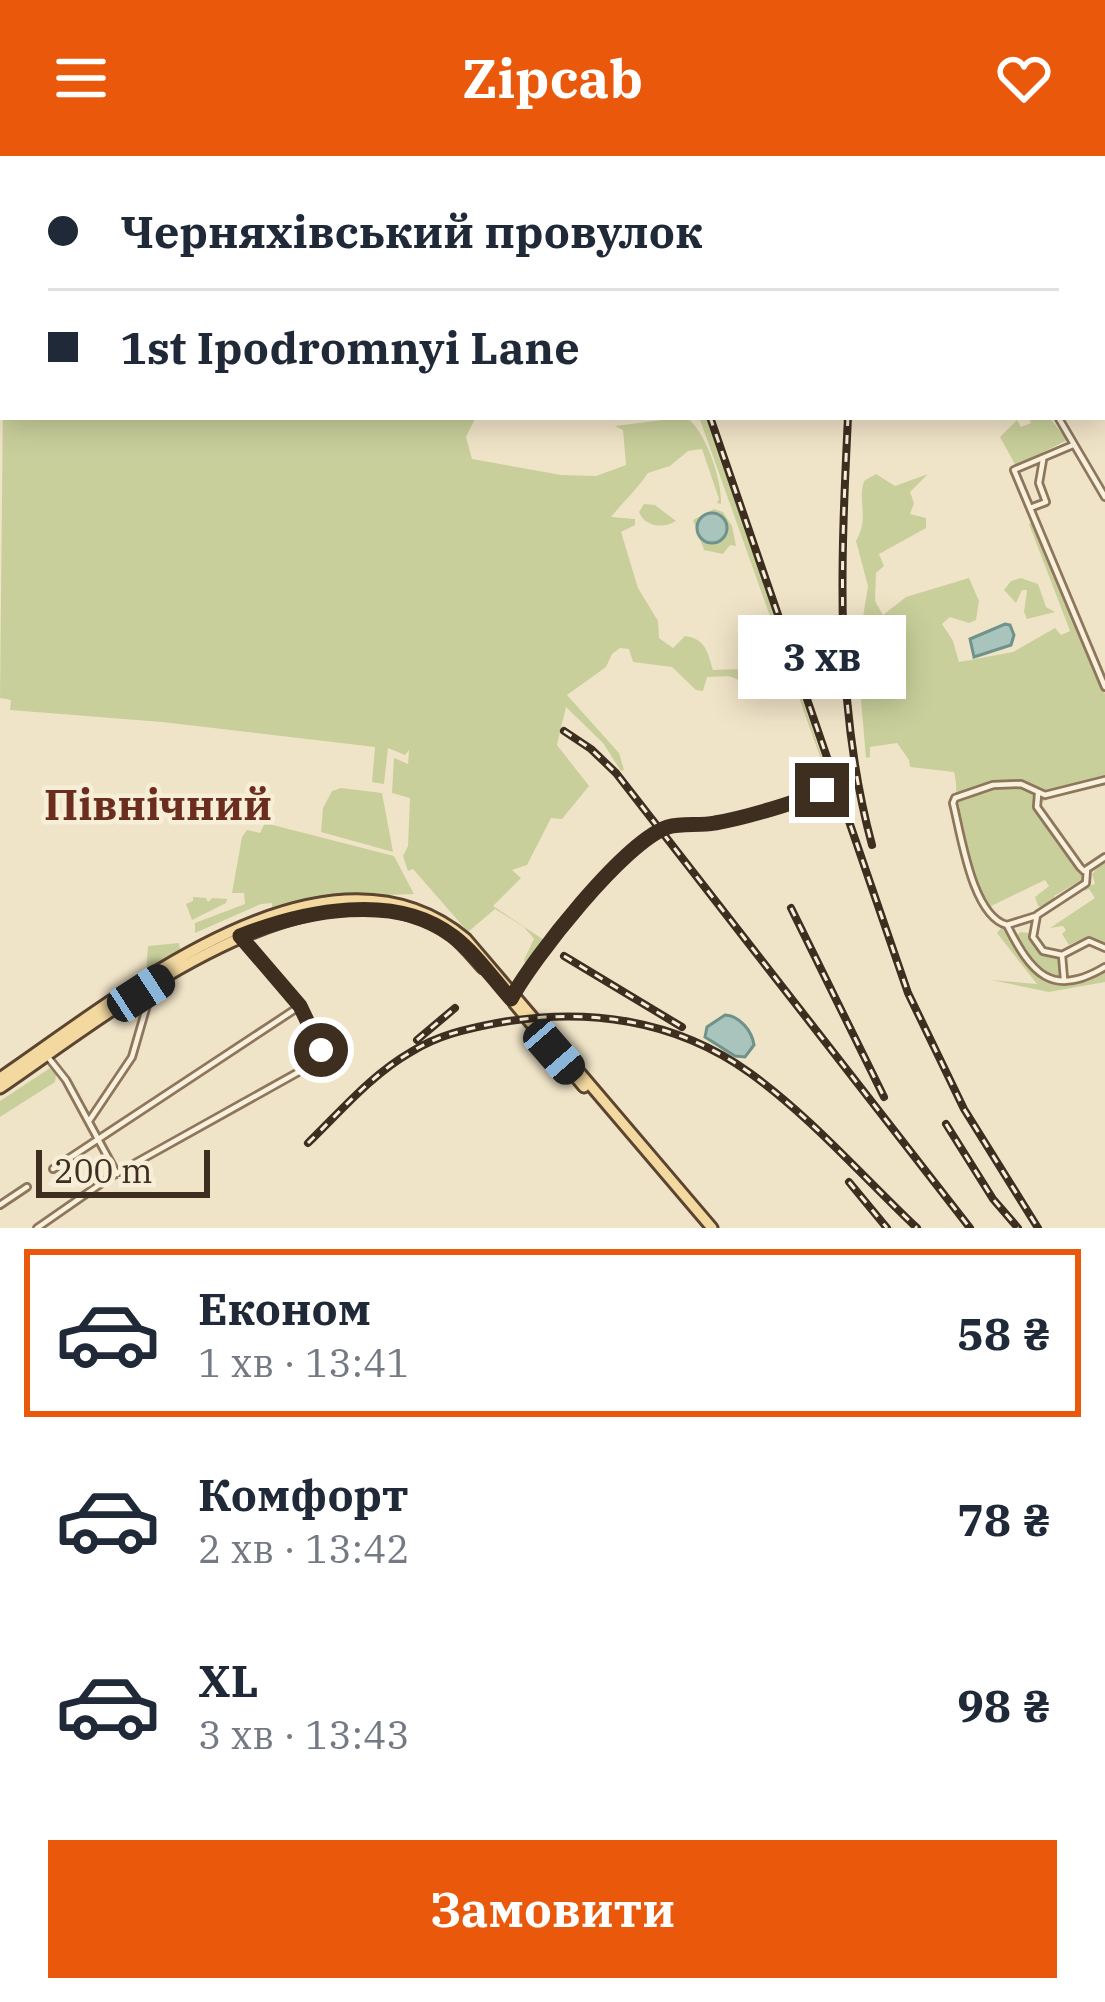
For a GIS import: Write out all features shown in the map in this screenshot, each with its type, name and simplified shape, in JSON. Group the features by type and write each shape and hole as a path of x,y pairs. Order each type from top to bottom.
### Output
{"main road":[{"path":"0,1078 205,944 256,920 322,904 385,902 425,912 466,939 708,1228"},
{"path":"0,1088 141,993 240,936 318,914 405,915 453,936 512,997"}],"street":[{"path":"1060,420 1105,497"},
{"path":"1073,445 1014,470 1105,687"},
{"path":"1030,508 1046,502 1039,483 1043,459"},
{"path":"1023,490 1039,483"},
{"path":"1038,794 1037,807 1086,870 1086,883 1037,915 1007,925 998,923 967,871 955,798 985,787 1017,784 1038,794 1105,780"},
{"path":"512,997 532,964 611,872 660,831 729,820 822,790"},
{"path":"1086,870 1105,857"},
{"path":"1037,915 1033,937 1042,951 1062,955 1089,941 1105,948"},
{"path":"1007,925 1022,956 1047,979 1082,981 1105,968"},
{"path":"37,1228 116,1174 320,1060 320,1046 300,1006 240,936"},
{"path":"1062,955 1064,979"},
{"path":"89,1121 132,1057 147,1005 141,993"},
{"path":"53,1169 300,1006"},
{"path":"46,1056 66,1080 116,1174"},
{"path":"0,1205 27,1187"}],"green space":[{"path":"3,420 474,420 466,437 472,459 561,475 596,476 626,465 623,430 615,426 689,420 700,433 719,482 721,504 702,449 688,451 670,466 648,473 611,517 635,519 635,525 621,532 638,588 658,621 659,638 673,648 685,636 697,640 705,647 713,670 740,669 748,679 707,677 703,691 696,690 672,667 633,662 629,649 620,648 606,667 567,695 619,753 624,770 566,707 557,745 589,786 562,819 551,818 527,865 512,870 521,878 493,906 544,940 526,964 534,939 524,927 495,909 468,932 413,869 408,871 403,856 408,846 410,798 392,793 394,758 408,764 409,750 405,755 388,748 384,784 372,782 375,747 10,710 11,700 0,698"},
{"path":"700,420 708,420 833,793"},
{"path":"1017,420 1021,427 1051,420 1067,440 1016,466 1000,437"},
{"path":"876,474 895,486 928,474 910,492 914,503 910,514 926,518 926,528 879,554 884,566 876,573 875,601 883,615 906,597 969,578 979,601 976,620 969,623 950,617 942,624 959,662 1013,652 1055,628 1061,635 1070,631 1029,524 1033,522 1105,694 1105,779 1033,805 1086,877 1082,884 1054,896 1055,901 1044,908 1035,897 1049,886 1045,880 987,908 962,837 954,772 910,767 897,743 870,747 866,758 860,688 866,670 863,617 868,586 856,541 862,524 864,481"},
{"path":"644,504 655,505 676,521 650,524 639,512"},
{"path":"714,509 723,512 732,526 736,546 730,545 723,554 704,550 693,520"},
{"path":"1021,578 1038,584 1046,607 1055,612 1027,619 1027,590 1022,590 1016,603 1004,590"},
{"path":"332,791 382,793 393,852 321,832 323,808"},
{"path":"265,823 394,856 414,894 328,897 272,908 272,903 261,904 195,933 195,923 245,904 244,893 232,893 242,837 247,830 260,833"},
{"path":"1105,860 1105,946 1088,936 1069,945 1063,926 1050,928 1095,898 1083,887 1095,884 1092,874"},
{"path":"193,897 208,902 227,899 192,920 186,904"},
{"path":"1002,927 1024,961 1042,977 1073,982 1105,970 1105,982 1049,992 991,980 1037,984 997,933"},
{"path":"1030,933 1042,954 1060,959 1060,976 1048,977 1022,954 1021,945 1028,951 1017,936"},
{"path":"179,943 180,950 146,972 148,946"},
{"path":"50,1068 55,1082 0,1117 0,1101"}],"water":[{"path":"712,513 723,517 727,528 723,539 712,543 701,539 697,528 701,517"},
{"path":"1005,624 1014,635 1011,645 974,657 970,639"},
{"path":"725,1015 740,1021 751,1035 754,1045 745,1057 705,1037 707,1027"}],"railway":[{"path":"711,420 908,993 964,1109 1038,1228"},
{"path":"848,420 842,578 846,686 851,739 872,845"},
{"path":"564,731 616,773 970,1228"},
{"path":"791,908 884,1097"},
{"path":"564,956 682,1027"},
{"path":"417,1040 455,1008"},
{"path":"308,1143 383,1071 442,1037 530,1018 629,1022 691,1040 750,1073 815,1128 917,1228"},
{"path":"946,1124 993,1199 1018,1228"},
{"path":"849,1182 887,1228"}],"district":[{"name":"Північний","path":"158,804"}],"route":[{"path":"321,1050 300,1006 240,936 318,914 382,911 405,915 453,936 511,999 526,971 611,872 660,831 729,820 822,790"}]}
